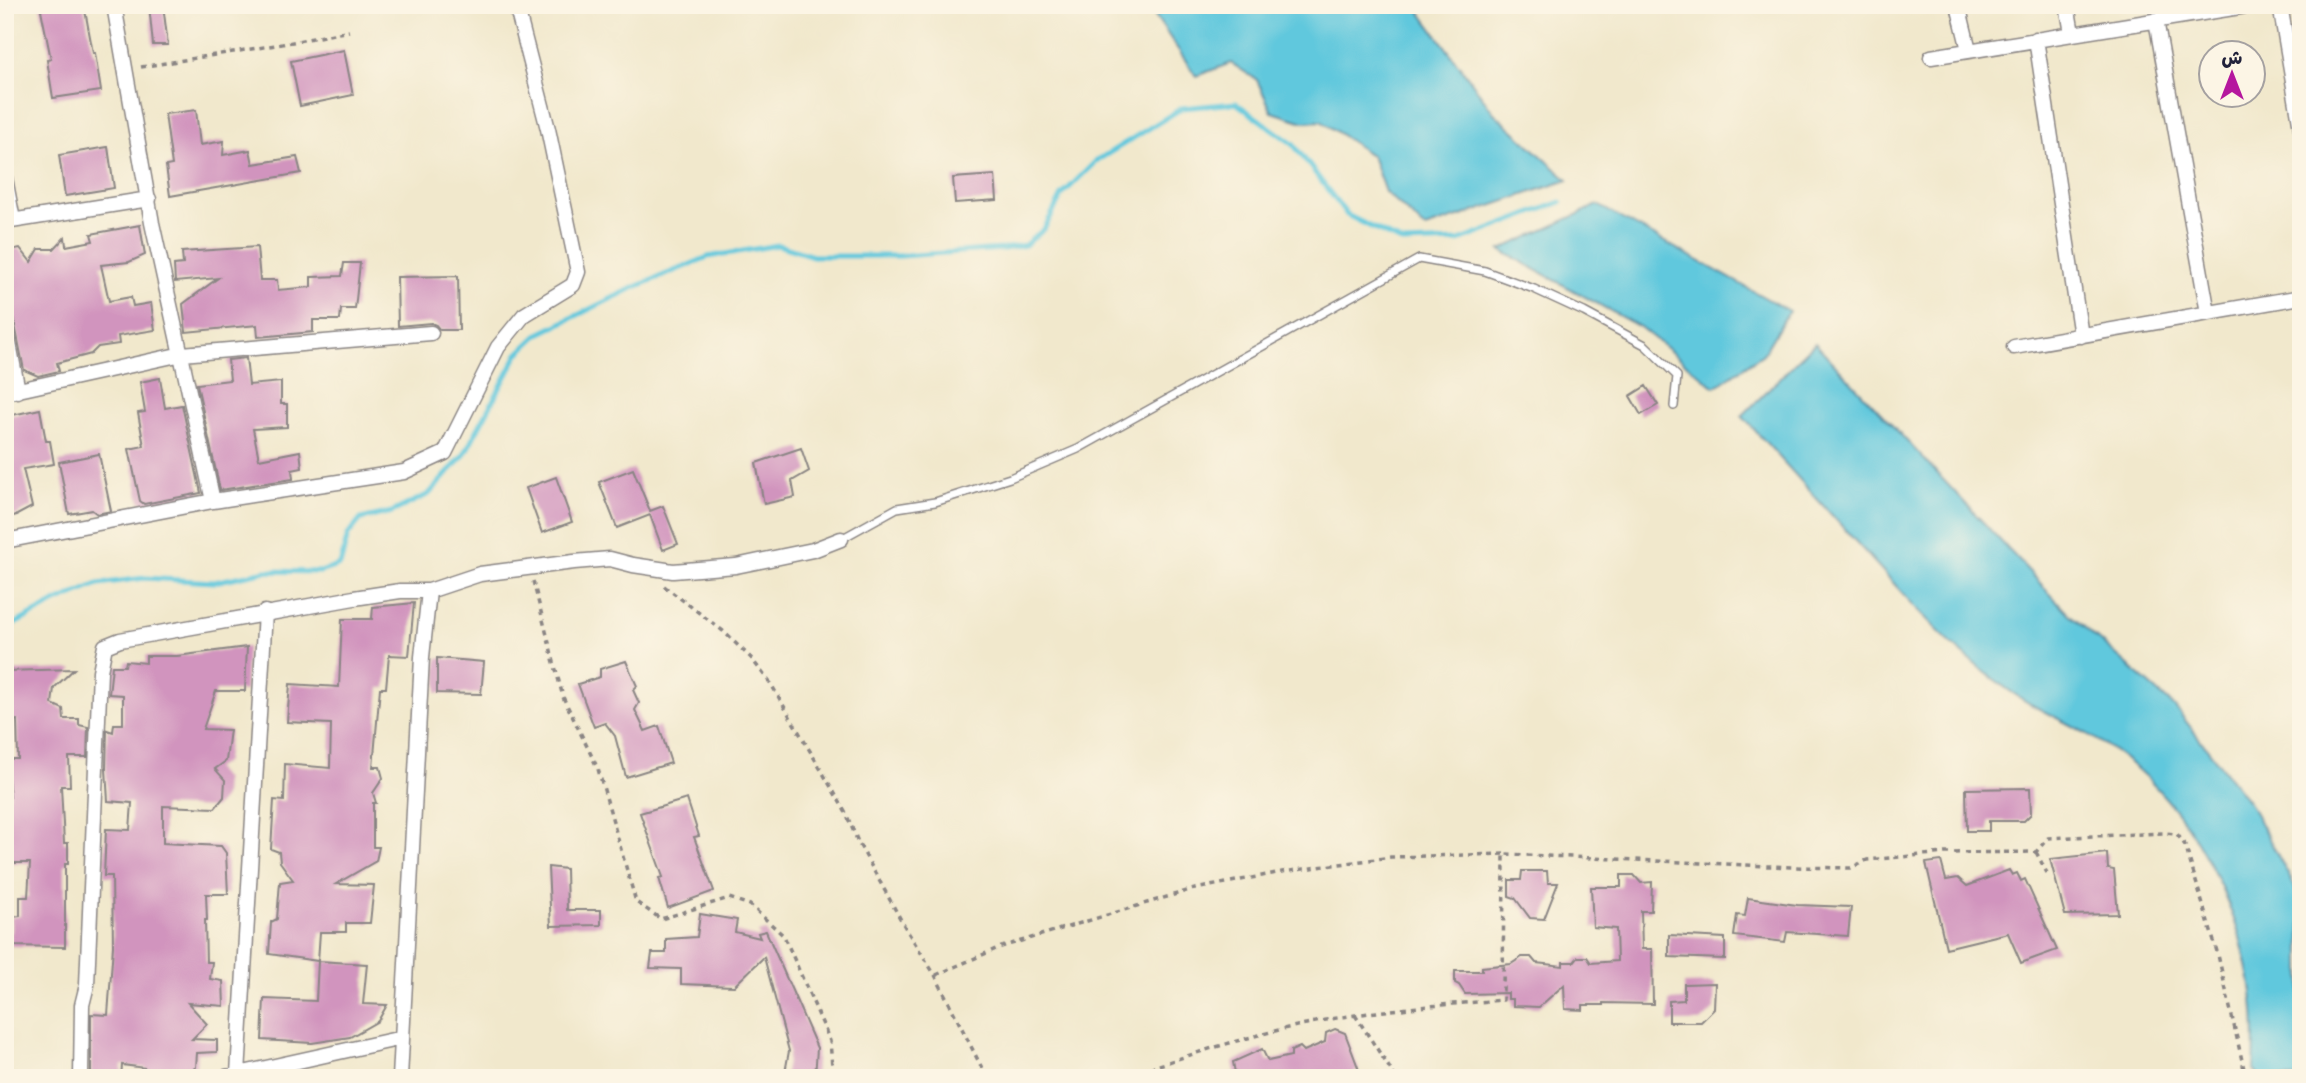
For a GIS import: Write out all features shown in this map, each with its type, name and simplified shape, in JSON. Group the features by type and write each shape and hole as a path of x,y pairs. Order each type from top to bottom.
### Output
{"street":[{"path":"114,5 152,223 213,501"},
{"path":"5,541 213,501 404,472 445,453 498,347 524,315 573,285 578,272 548,129 516,5"},
{"path":"1958,5 1969,50"},
{"path":"2067,5 2072,33"},
{"path":"1931,57 2157,20 2185,10 2252,5"},
{"path":"2280,5 2301,128"},
{"path":"2157,20 2208,313"},
{"path":"2036,38 2081,336"},
{"path":"5,178 9,221 149,199"},
{"path":"2014,347 2301,297"},
{"path":"5,322 12,392 182,354 431,333"},
{"path":"81,1078 82,1006 87,985 100,671 105,646 120,640 265,612 400,591 429,591 480,574 610,559 673,570 736,566 813,550 841,539"},
{"path":"400,1078 422,657 428,621 429,591"},
{"path":"238,1074 265,612"},
{"path":"222,1078 402,1038"}],"lane":[{"path":"841,539 897,508 935,502 1010,478 1078,449 1419,259 1485,271 1534,289 1645,345 1677,376 1674,405"}],"path":[{"path":"125,70 349,31"},
{"path":"531,569 564,696 598,768 636,902 661,919 729,898 750,905 784,936 830,1041 833,1078"},
{"path":"662,584 723,631 751,658 771,684 845,811 876,875 935,975 986,1078"},
{"path":"935,975 998,948 1190,890 1282,872 1391,857 1504,854 1852,868 1867,860 1945,853 2036,852 2048,838 2177,834 2185,845 2218,956 2246,1078"},
{"path":"2036,852 2047,873"},
{"path":"1121,1078 1219,1045 1307,1023 1355,1015 1503,1000 1504,854"},
{"path":"1355,1015 1396,1078"}],"water":[{"path":"1148,5 1415,5 1494,113 1568,180 1425,228 1385,192 1372,156 1321,121 1304,122 1272,112 1257,80 1231,63 1196,76"},
{"path":"1598,205 1789,311 1763,354 1715,387 1640,327 1500,250"},
{"path":"1815,343 2069,614 2174,706 2250,804 2301,898 2301,1078 2261,1078 2254,1070 2253,996 2245,954 2235,922 2207,859 2169,802 2146,777 2111,748 2015,694 1951,643 1742,416"}],"building":[{"path":"40,5 84,5 101,91 53,98 47,60 51,59"},
{"path":"149,5 163,5 168,45 153,45"},
{"path":"344,50 353,95 300,106 291,61"},
{"path":"196,110 200,145 224,141 223,155 250,150 253,164 297,157 301,173 170,196 166,166 172,165 165,114"},
{"path":"108,147 114,188 65,196 59,155"},
{"path":"995,175 997,200 955,203 953,178"},
{"path":"140,225 145,255 129,262 101,265 109,301 131,297 133,306 151,303 155,330 118,336 119,344 98,347 91,354 57,363 59,371 38,376 24,370 5,290 5,251 20,248 31,262 39,249 54,249 65,237 66,246 93,241 91,234"},
{"path":"257,247 260,280 277,280 278,290 311,287 311,277 342,276 344,263 360,263 355,309 341,309 340,320 313,320 313,332 258,337 257,325 186,332 183,304 218,278 175,282 174,265 183,264 182,252"},
{"path":"458,276 459,330 440,330 431,323 398,326 397,277"},
{"path":"246,358 249,385 281,382 281,404 287,404 287,427 253,429 259,459 300,451 302,468 292,470 293,479 220,490 197,384 230,380 228,360"},
{"path":"160,378 165,408 182,405 201,493 144,504 140,501 129,449 144,446 138,413 145,412 140,382"},
{"path":"1646,386 1658,405 1641,415 1630,396"},
{"path":"40,409 54,464 23,469 32,507 5,518 5,428 11,426 8,416"},
{"path":"801,448 809,471 792,481 795,497 764,504 756,463"},
{"path":"99,454 111,511 97,514 92,510 69,514 59,462"},
{"path":"633,469 650,511 663,506 678,544 663,550 650,515 617,528 599,482"},
{"path":"556,477 572,522 542,533 526,488"},
{"path":"414,603 409,656 389,655 386,688 380,688 373,767 380,767 383,778 373,793 376,803 373,803 373,847 379,847 376,861 336,884 374,885 370,923 346,923 346,932 320,932 318,961 269,954 271,922 277,919 280,882 293,880 280,862 279,852 271,849 274,800 284,801 285,764 330,768 331,724 287,722 290,684 339,687 342,619 372,619 373,607"},
{"path":"247,647 245,691 216,691 203,729 230,730 226,761 215,769 225,780 224,797 215,808 163,806 163,843 221,846 226,853 228,894 206,894 205,920 206,962 212,962 210,979 223,981 224,1006 188,1003 207,1024 192,1039 217,1040 217,1052 197,1053 196,1067 190,1071 179,1070 178,1077 153,1075 145,1068 122,1065 121,1078 91,1078 91,1014 108,1015 113,946 112,876 104,876 106,829 130,830 132,803 108,801 107,730 113,732 114,724 123,724 123,695 109,694 112,666 125,666 126,661 146,663 146,656 177,656"},
{"path":"437,658 484,662 481,694 437,693"},
{"path":"626,661 637,686 633,690 639,703 635,710 645,731 659,726 671,763 626,777 615,736 605,723 594,727 578,684 600,677 600,669"},
{"path":"74,669 54,688 52,704 63,709 64,719 79,719 79,725 88,727 87,757 69,757 70,786 61,786 64,843 68,843 68,864 65,864 65,947 11,946 11,917 20,916 20,897 28,897 30,863 5,863 5,797 10,797 6,759 18,759 17,720 6,721 5,671"},
{"path":"2030,788 2031,814 2024,821 1989,821 1989,831 1967,831 1966,789"},
{"path":"687,799 699,836 694,837 714,891 668,908 659,878 663,877 640,813"},
{"path":"2107,853 2108,869 2114,870 2118,914 2065,915 2050,859"},
{"path":"1941,861 1946,880 1958,878 1967,886 2009,870 2012,875 2017,873 2021,881 2025,879 2057,950 2021,963 2008,933 1946,948 1926,863"},
{"path":"548,867 566,869 567,910 601,910 601,925 551,926"},
{"path":"1522,871 1547,871 1548,883 1558,883 1544,919 1530,918 1515,898 1509,896 1509,880 1521,880"},
{"path":"1621,875 1634,875 1641,883 1652,882 1651,911 1641,911 1642,949 1652,949 1653,1004 1603,1003 1583,1005 1583,1010 1565,1009 1564,985 1539,1007 1513,1006 1513,999 1508,999 1508,993 1465,994 1455,983 1455,971 1482,971 1482,967 1511,964 1522,957 1531,957 1536,963 1563,966 1563,962 1574,962 1578,957 1587,957 1591,963 1617,961 1616,929 1593,927 1591,887 1621,887"},
{"path":"1748,898 1797,905 1851,907 1848,936 1787,932 1785,942 1734,936 1737,915 1745,916"},
{"path":"700,914 737,920 735,932 760,938 758,933 766,931 817,1048 815,1078 784,1078 789,1051 764,957 734,986 681,984 681,969 650,968 652,953 666,953 666,939 697,937"},
{"path":"1669,935 1725,938 1725,959 1669,957"},
{"path":"318,961 367,964 363,1004 387,1005 378,1021 350,1037 312,1043 262,1040 264,999 316,1001"},
{"path":"1715,983 1714,1009 1701,1022 1669,1022 1669,1001 1684,1000 1684,984"},
{"path":"1335,1029 1345,1033 1359,1070 1342,1078 1236,1078 1233,1062 1262,1049 1268,1061 1291,1056 1291,1051 1300,1047 1304,1051 1325,1042 1326,1033"}],"waterway":[{"path":"5,629 98,584 145,578 214,582 266,571 320,572 340,565 348,535 361,519 392,512 429,494 464,455 518,354 539,334 633,288 708,257 778,245 813,256 900,256 1025,245 1044,229 1062,195 1096,161 1182,108 1236,103 1293,144 1347,215 1403,243 1459,241 1561,202"}]}
